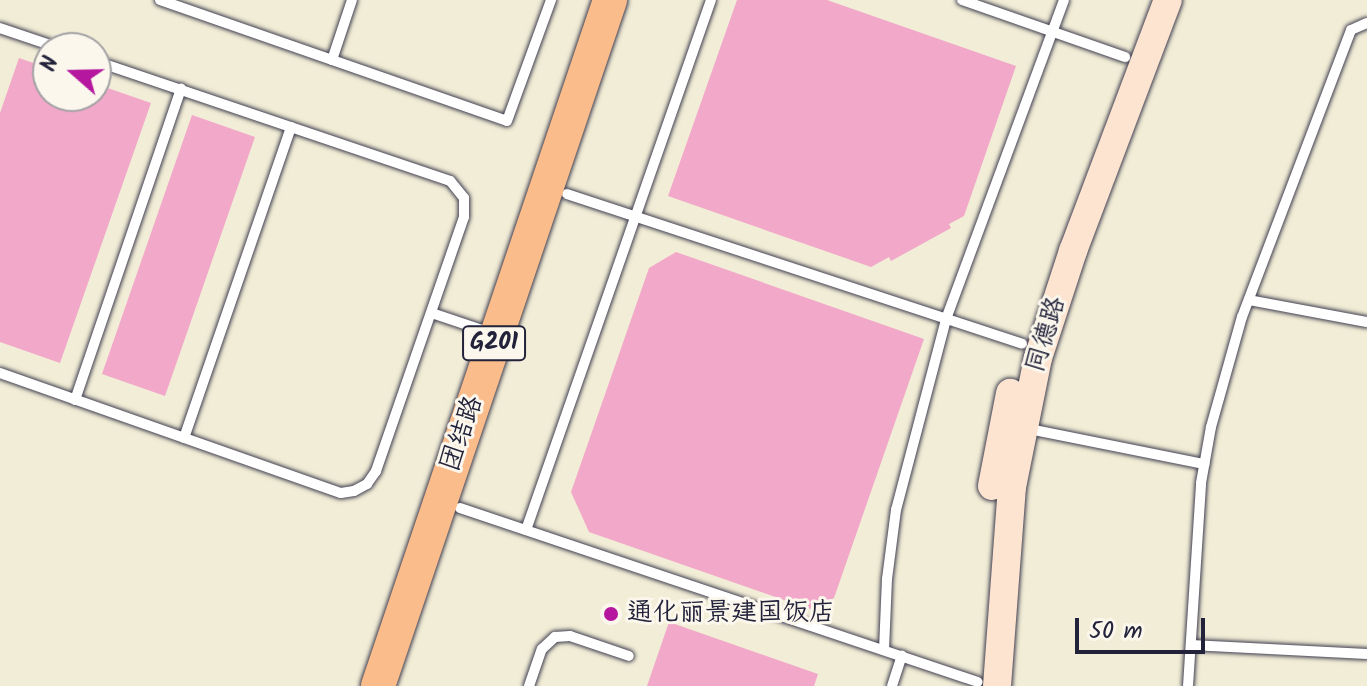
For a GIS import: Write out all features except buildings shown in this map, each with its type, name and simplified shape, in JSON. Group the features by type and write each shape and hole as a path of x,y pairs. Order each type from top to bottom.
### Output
{"highway":[{"name":"团结路","path":"378,686 610,0"},
{"name":"团结路","path":"400,686 632,0"}],"main road":[{"name":"同德路","path":"985,685 992,484 1022,344 1055,245 1147,0"},
{"name":"同德路","path":"985,685 1022,427 1038,358 1064,278 1168,0"}],"lane":[{"path":"332,60 352,0"},
{"path":"164,1 507,121 551,0"},
{"path":"526,530 711,0"},
{"path":"962,0 1125,57"},
{"path":"884,650 887,579 896,510 946,319 1064,0"},
{"path":"1188,686 1204,464 1211,427 1249,300 1351,30 1367,23"},
{"path":"0,28 32,39"},
{"path":"0,373 341,493 360,489 376,471 466,211 461,192 450,181 112,66"},
{"path":"75,400 181,89"},
{"path":"184,438 291,127"},
{"path":"567,194 1022,344"},
{"path":"1249,300 1367,322"},
{"path":"432,313 497,335"},
{"path":"1022,427 1204,464"},
{"path":"460,508 985,685"},
{"path":"529,686 542,649 555,637 570,636 629,656"},
{"path":"1191,645 1367,654"},
{"path":"892,686 902,656"}],"place":[{"name":"通化丽景建国饭店","path":"611,614"}]}
